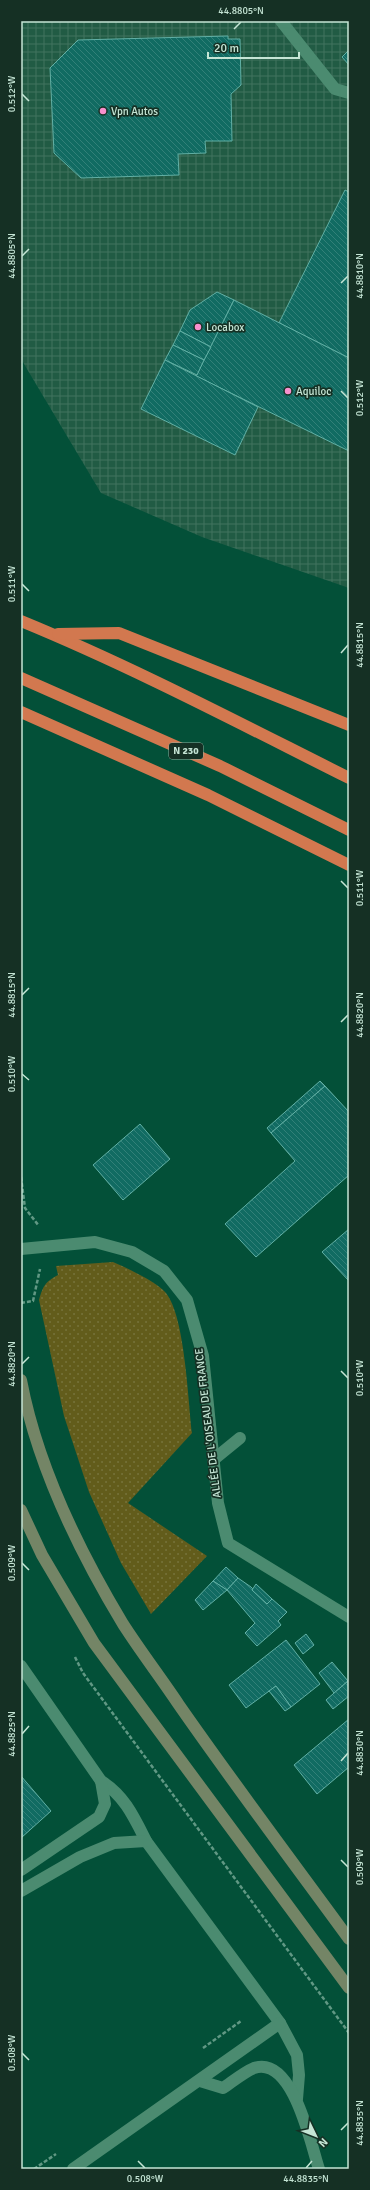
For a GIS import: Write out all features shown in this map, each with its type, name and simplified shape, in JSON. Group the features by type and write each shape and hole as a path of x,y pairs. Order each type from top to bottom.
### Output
{"highway":[{"path":"21,620 55,634 243,724 349,778"},
{"path":"55,634 119,633 349,725"},
{"name":"N 230","path":"21,678 220,766 349,830"},
{"path":"21,712 208,795 349,865"}],"main road":[{"path":"21,1380 26,1409 54,1488 83,1554 124,1625 206,1744 349,1939"},
{"path":"21,1510 42,1555 94,1643 349,1988"}],"street":[{"path":"282,21 335,89 349,93"},
{"name":"ALLÉE DE L'OISEAU DE FRANCE","path":"21,1249 95,1242 132,1252 164,1271 187,1300 203,1356 218,1503 228,1544 349,1617"},
{"path":"213,1460 240,1438"},
{"path":"21,1666 101,1781 114,1790 134,1817 146,1840 280,2023 297,2055 299,2075 297,2099"},
{"path":"21,1870 99,1817 105,1804 101,1781"},
{"path":"21,1891 80,1856 114,1843 146,1840"},
{"path":"73,2169 200,2081 280,2023"},
{"path":"200,2081 223,2088 255,2068 265,2068 277,2072 297,2099 318,2169"}],"shaded area":[{"path":"21,21 349,21 349,588 202,537 101,493 24,364 21,357"},
{"path":"113,1262 156,1284 166,1293 172,1305 178,1320 182,1339 192,1433 128,1503 207,1556 151,1614 121,1563 89,1492 64,1416 39,1300 45,1285 58,1275 56,1266"}],"building":[{"path":"228,36 228,39 240,39 241,85 231,94 232,141 205,141 206,153 178,154 179,175 81,178 54,153 50,68 78,40"},
{"path":"349,50 349,65 342,57"},
{"path":"345,190 349,192 349,358 279,323"},
{"path":"217,292 234,300 211,347 180,331 190,310"},
{"name":"Aquiloc","path":"234,300 349,358 349,451 196,376"},
{"path":"180,331 211,347 204,360 173,345"},
{"path":"173,345 204,360 197,375 165,360"},
{"path":"165,360 258,407 235,455 141,409"},
{"path":"320,1081 325,1086 271,1133 267,1128"},
{"path":"325,1086 349,1112 349,1175 256,1257 225,1224 295,1161 271,1133"},
{"path":"140,1124 170,1159 123,1200 93,1165"},
{"path":"349,1229 349,1281 322,1252"},
{"path":"226,1567 238,1578 227,1590 213,1581"},
{"path":"238,1578 251,1587 267,1604 272,1599 287,1612 278,1621 281,1625 257,1646 245,1633 255,1623 227,1590"},
{"path":"213,1581 227,1590 203,1610 195,1600"},
{"path":"256,1584 272,1599 267,1604 252,1590"},
{"path":"306,1634 314,1645 303,1654 295,1643"},
{"path":"286,1640 320,1684 291,1707 276,1686 246,1708 229,1685"},
{"path":"332,1662 348,1681 334,1693 319,1673"},
{"path":"348,1681 349,1696 333,1709 326,1700"},
{"path":"276,1686 291,1707 285,1711 269,1691"},
{"path":"349,1719 349,1767 317,1794 294,1765"},
{"path":"21,1776 51,1811 21,1838"}],"place":[{"name":"Vpn Autos","path":"103,111"},
{"name":"Locabox","path":"198,327"},
{"name":"Aquiloc","path":"288,391"}]}
